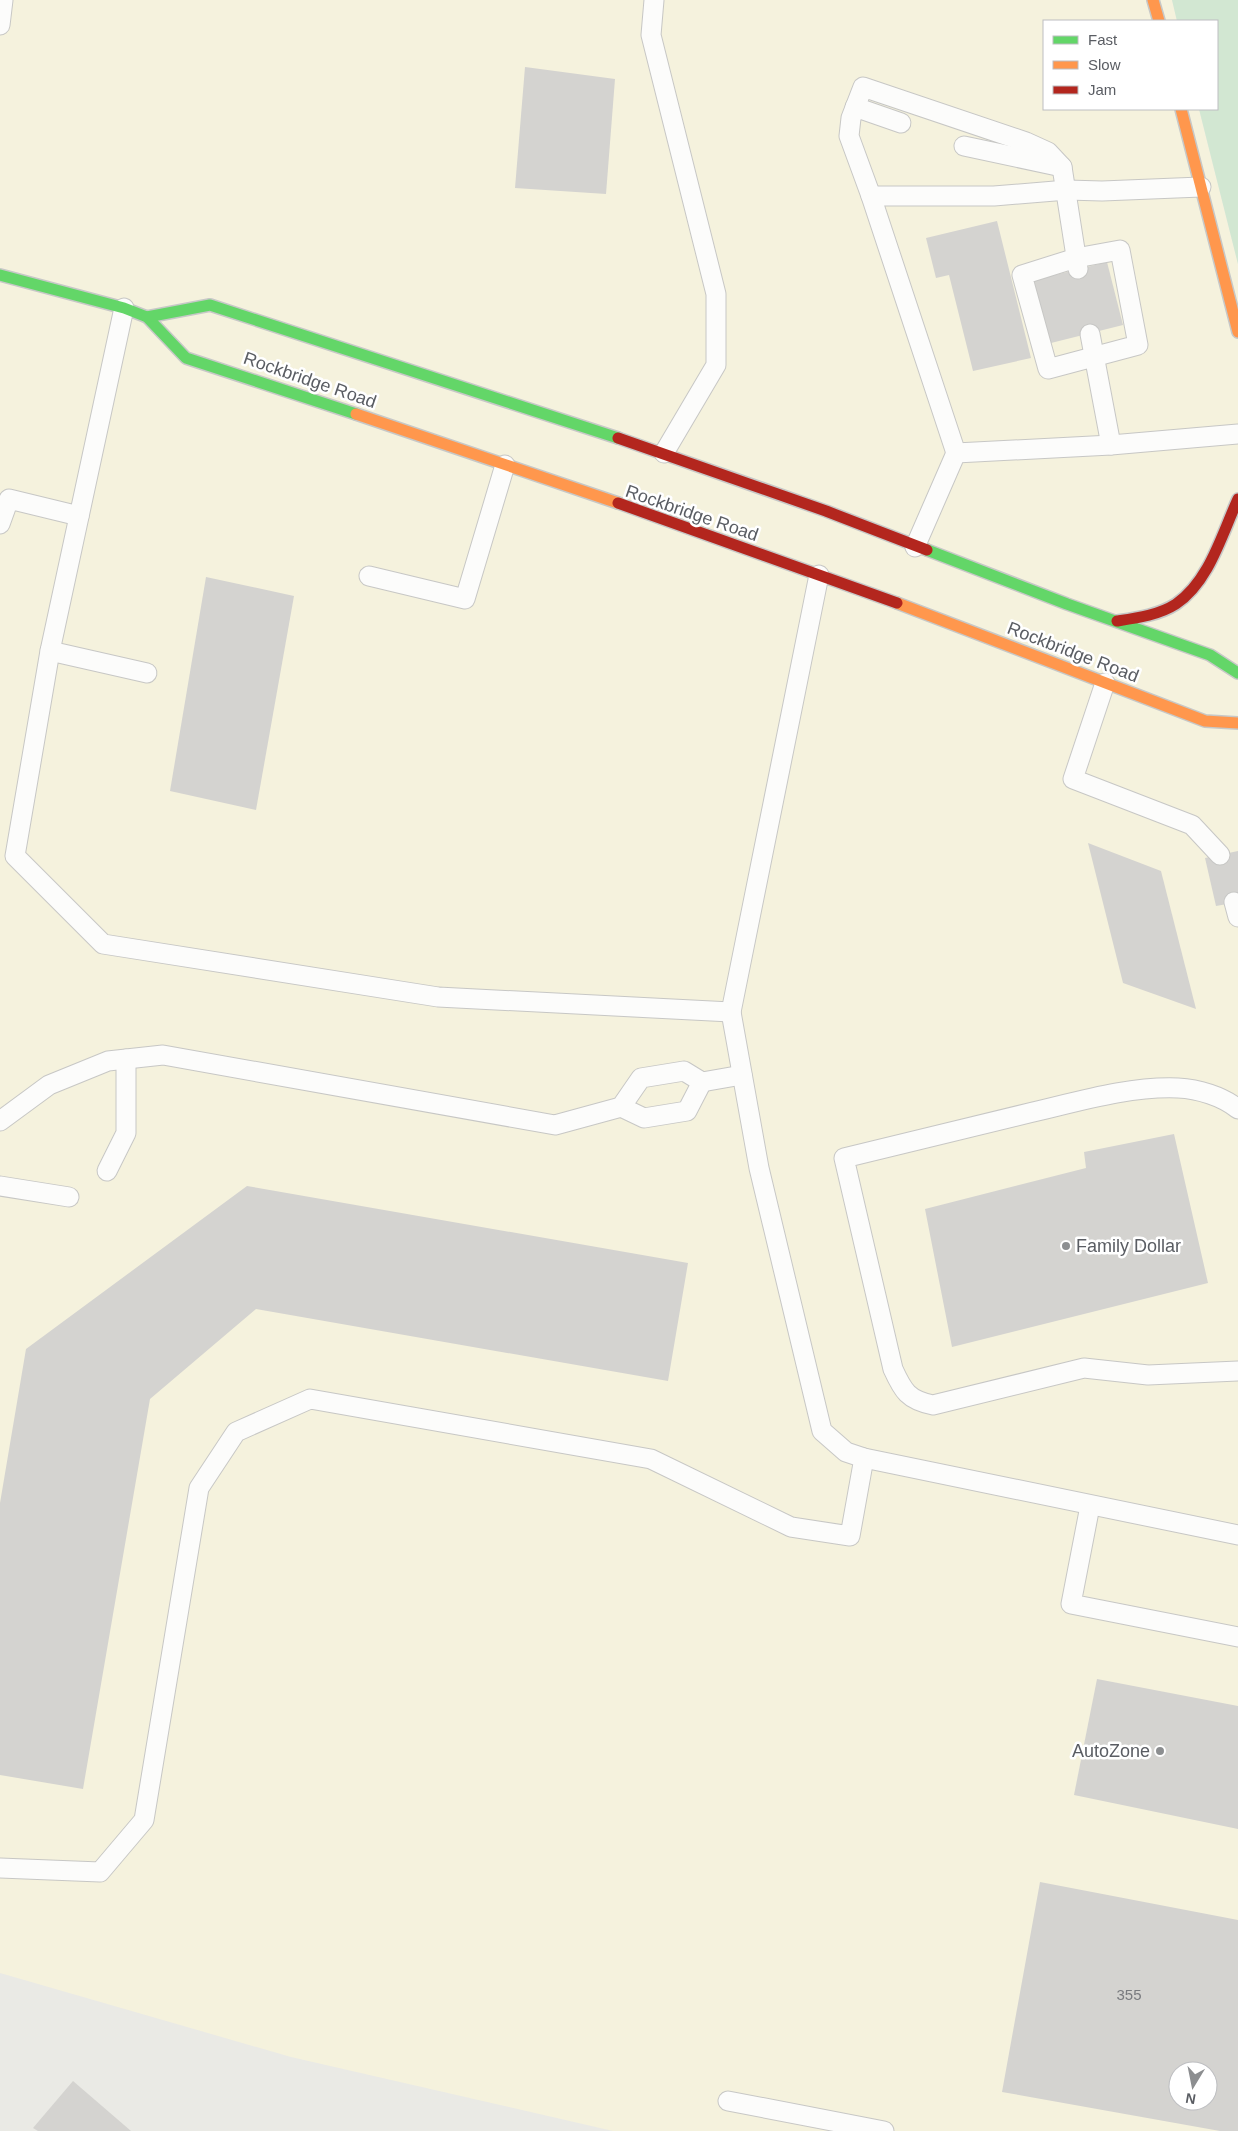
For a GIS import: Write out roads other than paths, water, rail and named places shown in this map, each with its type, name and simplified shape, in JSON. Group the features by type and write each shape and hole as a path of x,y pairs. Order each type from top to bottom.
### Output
{"main road":[{"path":"1153,0 1159,20"},
{"path":"1181,110 1238,332"},
{"name":"Rockbridge Road","path":"0,275 124,308 147,317 186,358 303,395 819,575 1205,721 1238,723"},
{"path":"147,317 210,305 664,453 826,511 915,547 1210,655 1238,673"},
{"path":"1115,621 1159,612 1176,604 1191,593 1201,577 1238,499"}],"lane":[{"path":"0,25 3,0"},
{"path":"654,0 651,34 716,294 716,365 664,453"},
{"path":"915,547 956,453 871,196 849,136 851,118 863,87 1026,142 1048,152 1062,168 1077,264"},
{"path":"855,107 901,123"},
{"path":"964,146 1062,168"},
{"path":"871,196 994,196 1066,190 1102,191 1201,187"},
{"path":"1120,250 1138,345 1048,369 1022,275 1077,264 1120,250"},
{"path":"124,308 50,651 15,856 103,944 438,997 730,1012"},
{"path":"1090,334 1096,356 1110,445"},
{"path":"956,453 1110,445 1238,434"},
{"path":"369,576 465,599 505,465"},
{"path":"0,524 8,499 79,516"},
{"path":"819,575 730,1012 759,1168 822,1431 846,1452 864,1458 1238,1535"},
{"path":"50,651 147,674"},
{"path":"1105,683 1073,779 1192,825 1220,855"},
{"path":"0,1121 50,1085 108,1061 163,1055 555,1125 620,1107 641,1078 684,1072 702,1082 742,1075"},
{"path":"107,1170 126,1133 126,1059"},
{"path":"620,1107 644,1118 687,1111 702,1082"},
{"path":"1238,1109 1232,1104 1198,1091 1160,1088 1098,1096 844,1158 893,1369 906,1393 918,1402 933,1405 1084,1368 1148,1375 1238,1371"},
{"path":"0,1186 69,1197"},
{"path":"0,1868 100,1872 144,1820 199,1488 236,1432 310,1399 651,1459 791,1527 850,1536 864,1458"},
{"path":"1090,1506 1071,1604 1238,1638"},
{"path":"728,2101 884,2131"}],"place":[{"name":"Family Dollar","path":"1066,1246"},
{"name":"AutoZone","path":"1160,1751"}]}
